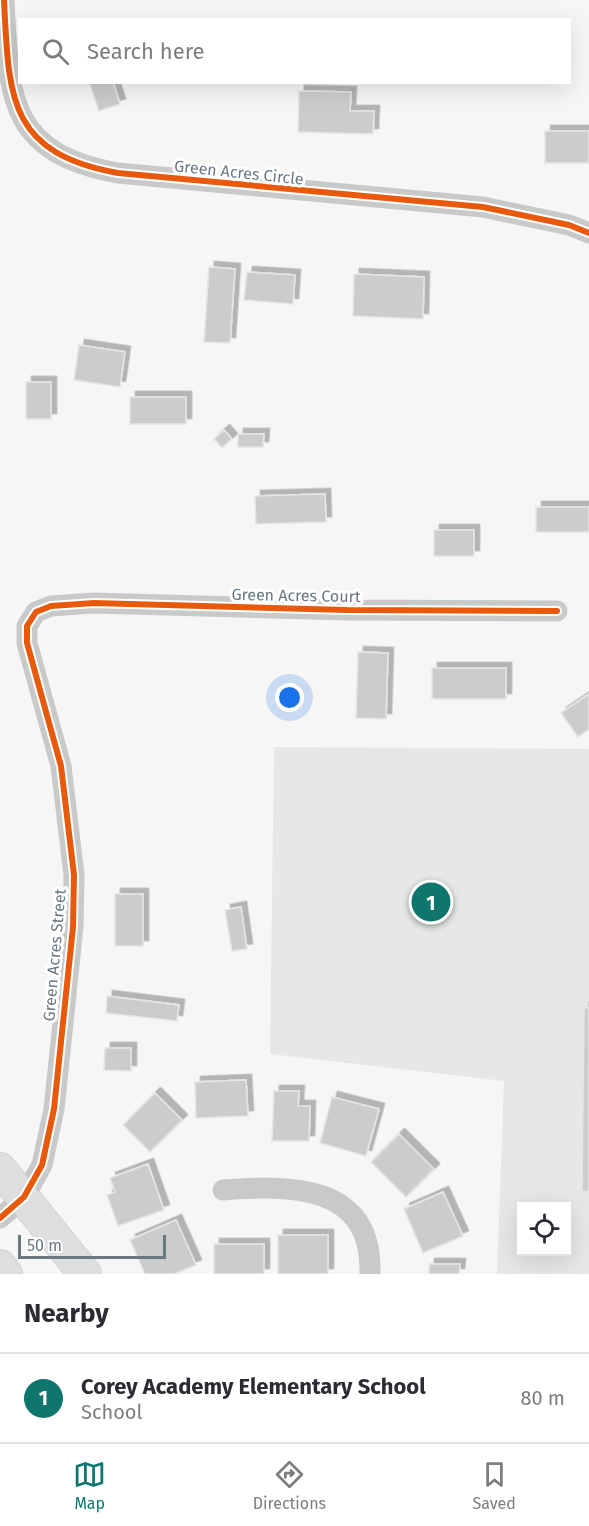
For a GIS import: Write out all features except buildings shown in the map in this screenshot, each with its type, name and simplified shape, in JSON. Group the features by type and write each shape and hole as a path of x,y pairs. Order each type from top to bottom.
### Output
{"main road":[{"path":"0,1169 85,1274"},
{"path":"0,1266 6,1274"}],"street":[{"name":"Green Acres Circle","path":"4,0 11,91 20,118 40,141 65,159 91,168 118,173 483,207 569,225 589,233"},
{"name":"Green Acres Court","path":"36,612 51,606 94,603 347,610 557,611"},
{"name":"Green Acres Street","path":"0,1218 24,1197 42,1165 54,1109 69,968 74,886 69,820 61,766 27,643 27,626 36,612"},
{"path":"223,1190 274,1186 322,1193 350,1213 368,1239 370,1274"}],"shaded area":[{"path":"274,747 589,749 589,1274 497,1274 504,1081 270,1054"}],"cycle path":[{"path":"4,0 8,65 13,92 21,115 34,135 54,151 81,164 118,173 483,207 569,225 589,233"},
{"path":"0,1218 24,1197 42,1165 54,1109 73,927 74,875 61,766 27,643 27,626 36,612 51,606 94,603 347,610 557,611"}],"place":[{"name":"Corey Academy Elementary School","path":"431,902"}]}
